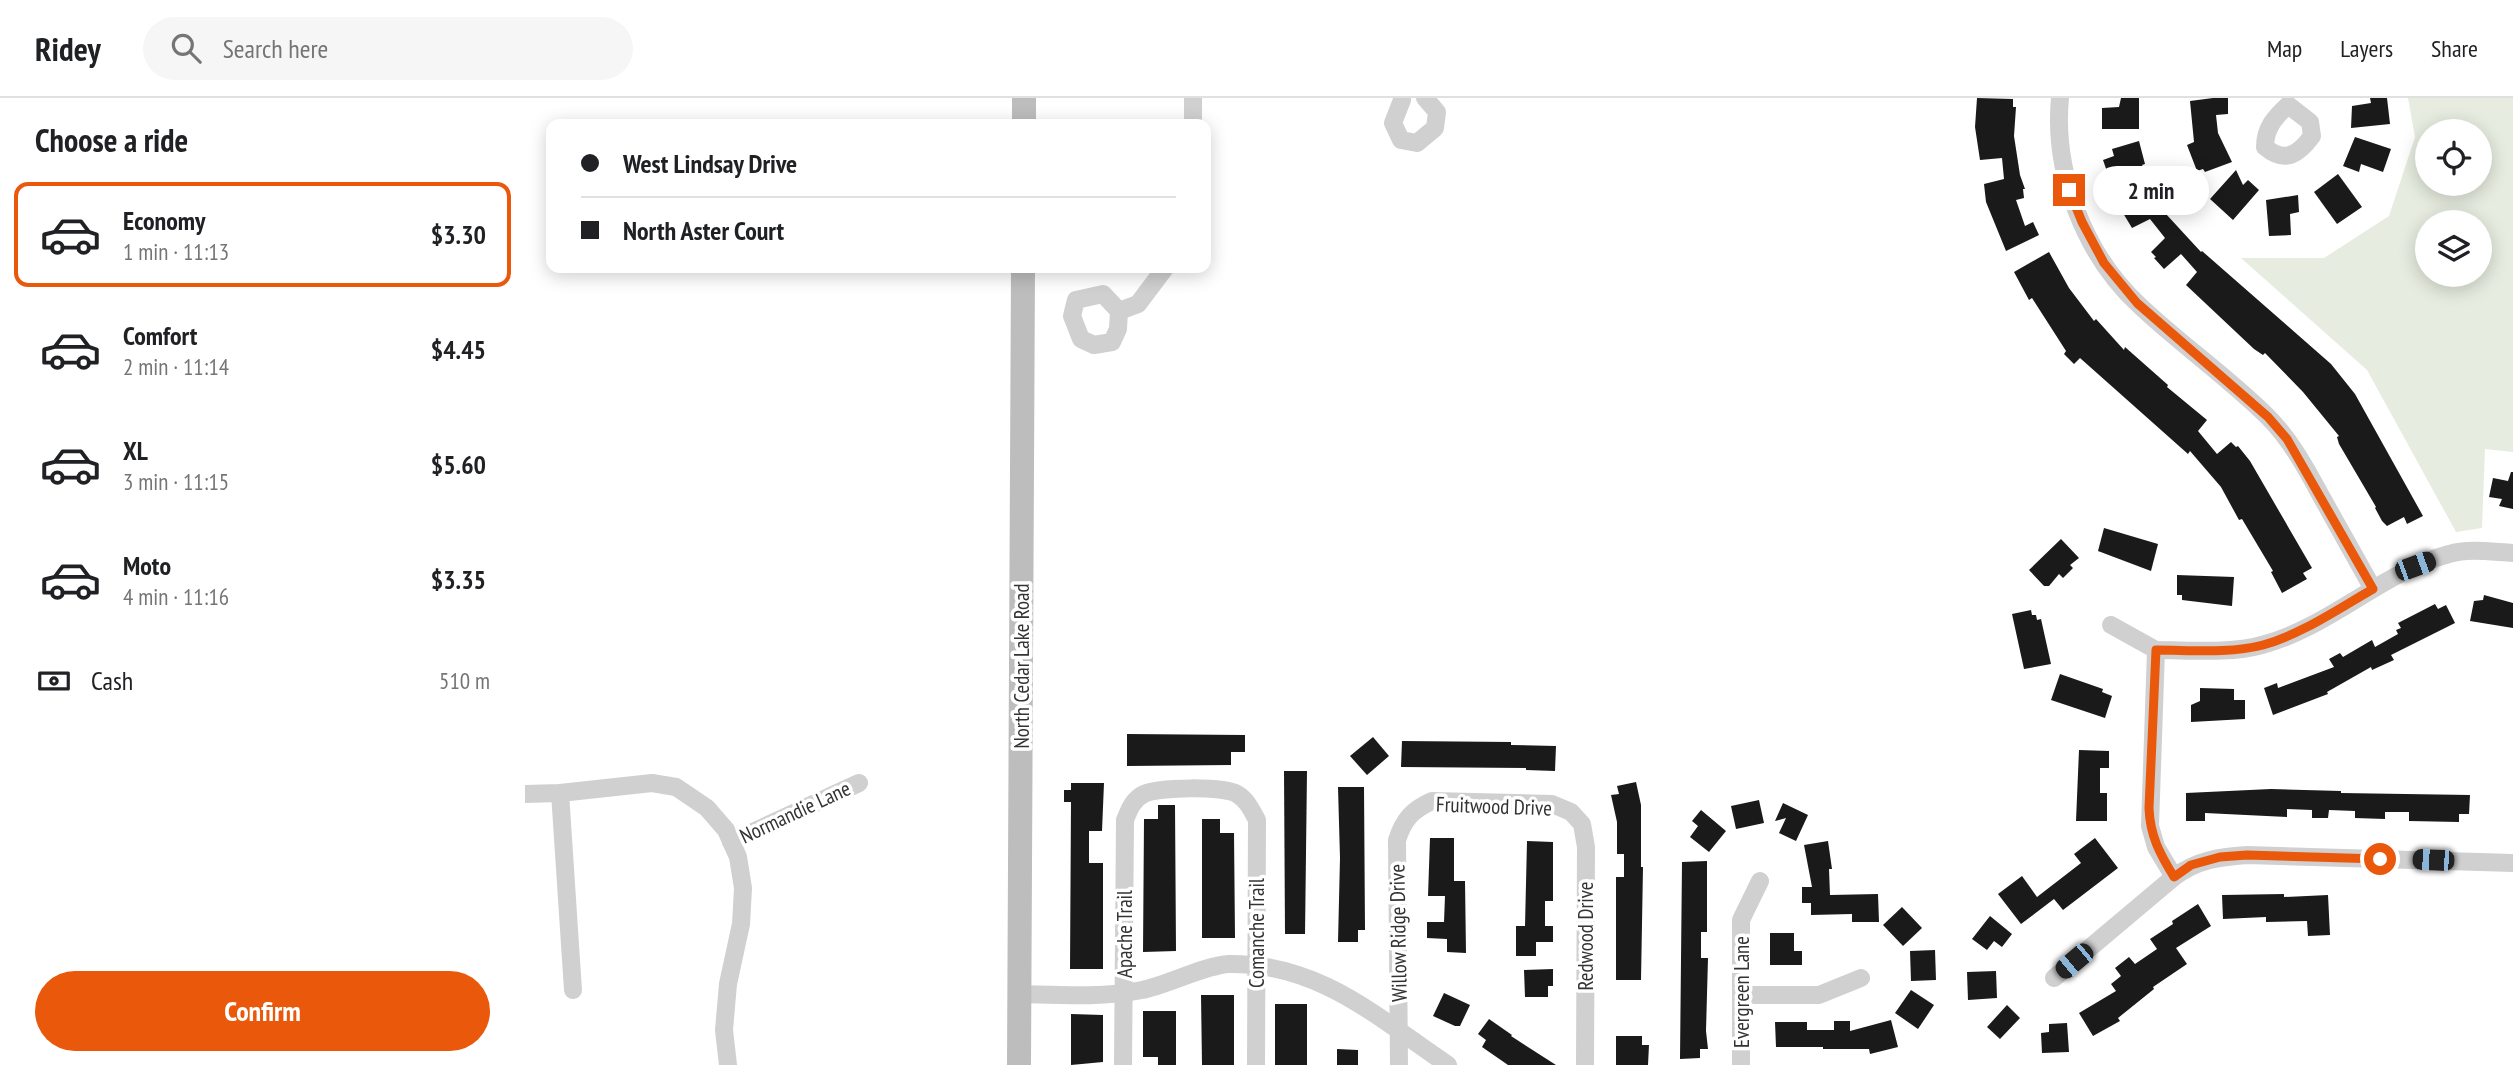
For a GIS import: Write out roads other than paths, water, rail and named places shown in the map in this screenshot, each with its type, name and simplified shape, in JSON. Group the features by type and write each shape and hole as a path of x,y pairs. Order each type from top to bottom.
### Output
{"main road":[{"path":"1024,98 1024,119"},
{"name":"North Cedar Lake Road","path":"1019,1065 1023,273"}],"street":[{"path":"1193,98 1193,119"},
{"path":"1404,99 1392,123 1401,140 1417,144 1436,128 1437,112 1425,98"},
{"path":"2060,98 2061,153 2069,190 2082,222 2104,263 2137,303 2268,417 2287,439 2373,589"},
{"path":"1119,311 1138,304 1161,273"},
{"path":"2111,625 2156,650 2238,649 2263,645 2299,631 2415,566 2451,553 2513,553"},
{"path":"2156,650 2150,826 2156,847 2174,877"},
{"name":"Normandie Lane","path":"525,794 652,783 676,788 707,808 726,830 738,857 743,888 741,923 728,984 723,1030 728,1065"},
{"name":"Normandie Lane","path":"731,842 859,783"},
{"name":"Apache Trail","path":"1123,1065 1125,820 1131,805 1141,795 1153,791 1216,789 1235,792 1249,804"},
{"path":"560,793 573,990"},
{"name":"Fruitwood Drive","path":"1418,808 1432,801 1552,804 1571,813"},
{"name":"Comanche Trail","path":"1249,804 1257,820 1256,1065"},
{"name":"Willow Ridge Drive","path":"1399,1065 1397,840 1404,819 1418,808"},
{"name":"Redwood Drive","path":"1571,813 1582,824 1586,847 1585,1065"},
{"path":"2055,978 2174,877 2191,865 2220,857 2247,855 2513,863"},
{"name":"Evergreen Lane","path":"1741,1065 1741,920 1760,881"},
{"path":"1019,994 1104,996 1144,989 1226,964 1296,972 1336,989 1448,1065"},
{"path":"1741,995 1819,995 1861,978"}]}
